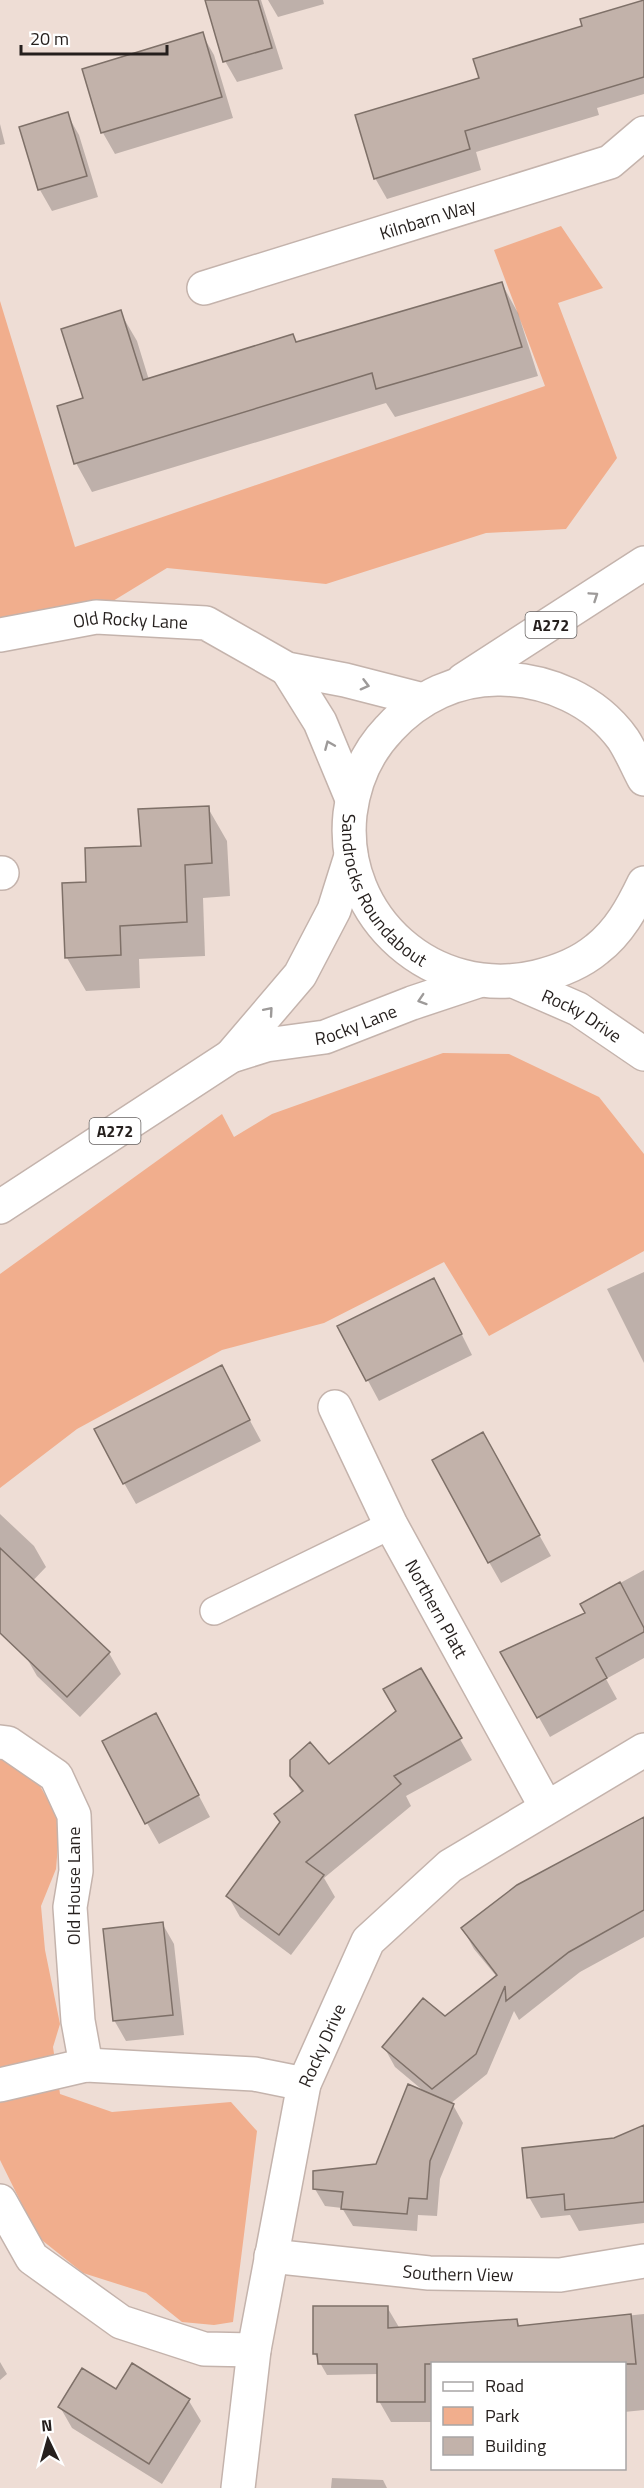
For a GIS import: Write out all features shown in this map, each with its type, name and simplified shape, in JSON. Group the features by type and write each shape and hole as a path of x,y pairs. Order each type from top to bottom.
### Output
{"main road":[{"name":"Kilnbarn Way","path":"204,288 610,162 644,133"},
{"name":"A272","path":"457,684 644,563"},
{"name":"Old Rocky Lane","path":"0,635 96,617 206,623 287,669 345,680 423,700"},
{"name":"Old Rocky Lane","path":"287,669 320,722 352,799"},
{"name":"Sandrocks Roundabout","path":"644,779 624,740 608,721 584,703 567,694 534,682 500,679 457,684 423,700 400,716 381,737 363,766 352,799 349,828 351,856 364,896 387,932 420,959 445,972 478,981 516,982 559,971 597,949 626,917 644,883"},
{"name":"Rocky Lane","path":"231,1056 300,975 334,910 351,856"},
{"name":"Rocky Lane","path":"0,1207 231,1056 266,1045 325,1037 412,1003 478,981"},
{"name":"Rocky Drive","path":"516,982 578,1009 644,1054"},
{"name":"Northern Platt","path":"335,1407 391,1525 546,1807"},
{"name":"Old House Lane","path":"0,1742 8,1743 56,1776 74,1815 76,1871 70,1907 78,2021 86,2065"},
{"name":"Rocky Drive","path":"238,2488 254,2350 304,2084 368,1941 450,1866 644,1750"},
{"path":"0,2085 86,2065 254,2074 304,2084"},
{"path":"0,2201 32,2258 121,2322 204,2349 254,2350"},
{"name":"Southern View","path":"271,2256 429,2273 560,2275 644,2261"}],"lane":[{"path":"214,1611 391,1525"}],"green space":[{"path":"561,226 603,288 558,303 617,458 566,529 486,533 326,584 167,568 113,601 0,619 0,301 75,547 545,386 494,250"},
{"path":"443,1053 509,1054 599,1097 644,1154 644,1251 489,1336 444,1262 324,1323 222,1350 77,1429 0,1488 0,1274 222,1114 234,1137 272,1114"},
{"path":"0,1758 40,1786 60,1821 56,1869 41,1906 45,1950 60,2024 53,2047 60,2094 112,2112 231,2102 257,2131 233,2322 214,2325 182,2322 146,2293 83,2273 38,2237 0,2160"}],"building":[{"path":"205,0 258,0 272,48 223,62"},
{"path":"644,0 644,77 465,131 470,149 374,179 355,115 479,78 473,59 582,26 580,19"},
{"path":"203,32 222,97 101,133 82,69"},
{"path":"68,112 87,176 38,190 19,127"},
{"path":"502,282 522,347 376,389 372,373 74,464 57,406 83,398 61,329 121,310 143,380 293,334 296,342"},
{"path":"209,806 212,863 185,865 187,922 120,926 121,955 65,958 62,883 86,882 85,848 141,846 138,809"},
{"path":"434,1278 462,1334 366,1381 337,1326"},
{"path":"222,1365 250,1420 123,1484 94,1429"},
{"path":"483,1432 540,1535 488,1563 432,1460"},
{"path":"0,1548 110,1652 67,1697 0,1633"},
{"path":"620,1582 644,1632 596,1658 607,1678 537,1718 500,1652 585,1613 580,1604"},
{"path":"421,1668 462,1738 394,1776 401,1784 306,1862 324,1875 279,1935 226,1896 280,1822 274,1814 303,1791 290,1776 290,1760 310,1742 329,1764 396,1711 383,1689"},
{"path":"156,1713 199,1795 145,1824 102,1741"},
{"path":"644,1817 644,1910 569,1952 506,2001 505,1986 476,2054 432,2089 382,2047 423,1998 445,2016 497,1975 461,1928 517,1885"},
{"path":"163,1922 173,2015 113,2021 103,1929"},
{"path":"408,2084 454,2104 430,2161 427,2199 409,2198 407,2214 341,2209 343,2192 313,2189 313,2171 376,2164"},
{"path":"644,2125 644,2202 565,2210 564,2194 527,2198 522,2148 614,2138"},
{"path":"313,2306 388,2306 388,2328 517,2319 518,2326 631,2314 636,2364 626,2364 626,2362 431,2362 431,2364 425,2364 425,2402 377,2402 377,2364 318,2364 317,2354 313,2354"},
{"path":"132,2363 190,2399 149,2464 58,2407 82,2368 116,2389"}]}
